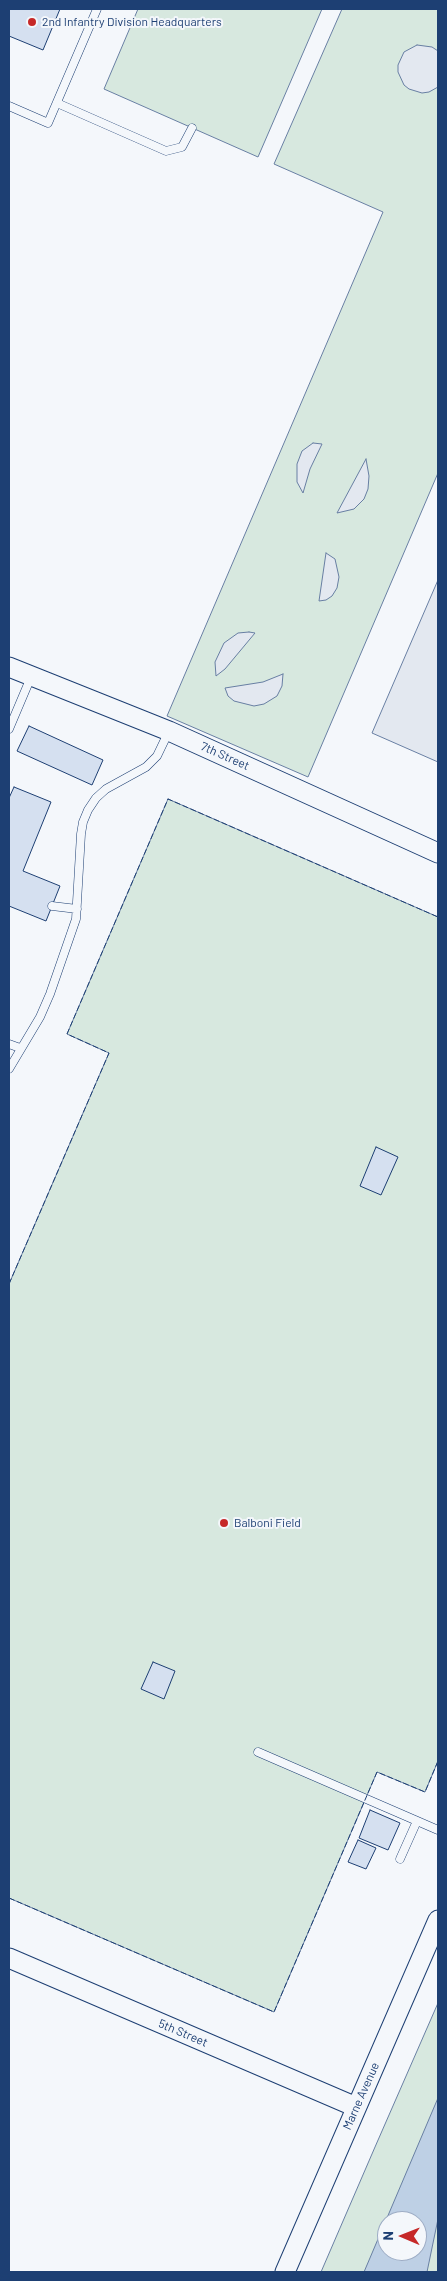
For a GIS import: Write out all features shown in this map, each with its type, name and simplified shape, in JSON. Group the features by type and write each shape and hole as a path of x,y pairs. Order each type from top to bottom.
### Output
{"street":[{"name":"7th Street","path":"9,667 169,731 438,853"},
{"name":"Marne Avenue","path":"285,2272 438,1920"},
{"name":"5th Street","path":"9,1958 356,2107"}],"lane":[{"path":"9,106 48,123 97,9"},
{"path":"56,103 166,151 182,147 192,128"},
{"path":"9,729 31,677"},
{"path":"9,1069 40,1017 63,960 76,910 81,834 88,810 96,798 106,789 146,766 157,756 169,731"},
{"path":"52,906 76,910"},
{"path":"9,1044 20,1048"},
{"path":"258,1752 438,1830"},
{"path":"400,1859 417,1820"}],"shaded area":[{"path":"138,9 322,9 258,157 104,89"},
{"path":"342,9 438,9 438,473 308,777 167,716 383,212 274,164"},
{"path":"417,45 432,47 438,51 438,87 429,92 422,93 409,89 404,85 398,72 398,65 404,52"},
{"path":"313,443 322,444 310,469 303,493 297,482 297,464 302,451"},
{"path":"366,459 369,476 368,489 364,499 354,509 337,513"},
{"path":"326,553 335,559 339,577 337,588 332,596 326,600 319,601"},
{"path":"438,580 438,762 372,733"},
{"path":"238,633 255,633 225,669 216,676 215,662 224,643"},
{"path":"283,674 282,686 277,696 264,704 254,706 234,701 228,696 225,688 263,682"},
{"name":"Balboni Field","path":"168,799 438,917 438,1761 425,1792 377,1772 274,2012 9,1898 9,1284 109,1053 67,1034"},
{"path":"438,2003 438,2272 321,2272"}],"water":[{"path":"438,2098 438,2219 427,2272 364,2272 377,2241 377,2261 427,2261 427,2211 390,2211"}],"building":[{"name":"2nd Infantry Division Headquarters","path":"9,9 60,9 43,50 9,36"},
{"path":"29,726 103,760 92,785 17,751"},
{"path":"14,787 51,802 23,871 60,886 46,921 9,906 9,798"},
{"path":"376,1147 398,1157 381,1195 360,1186"},
{"path":"153,1662 175,1671 164,1699 141,1689"},
{"path":"370,1810 400,1823 388,1850 359,1838"},
{"path":"358,1840 376,1848 366,1869 348,1862"}],"fence":[{"path":"9,1284 109,1053 67,1034 168,799 438,917"},
{"path":"9,1898 274,2012 377,1772 425,1792 438,1761"}],"place":[{"name":"2nd Infantry Division Headquarters","path":"32,22"},
{"name":"Balboni Field","path":"224,1523"}]}
